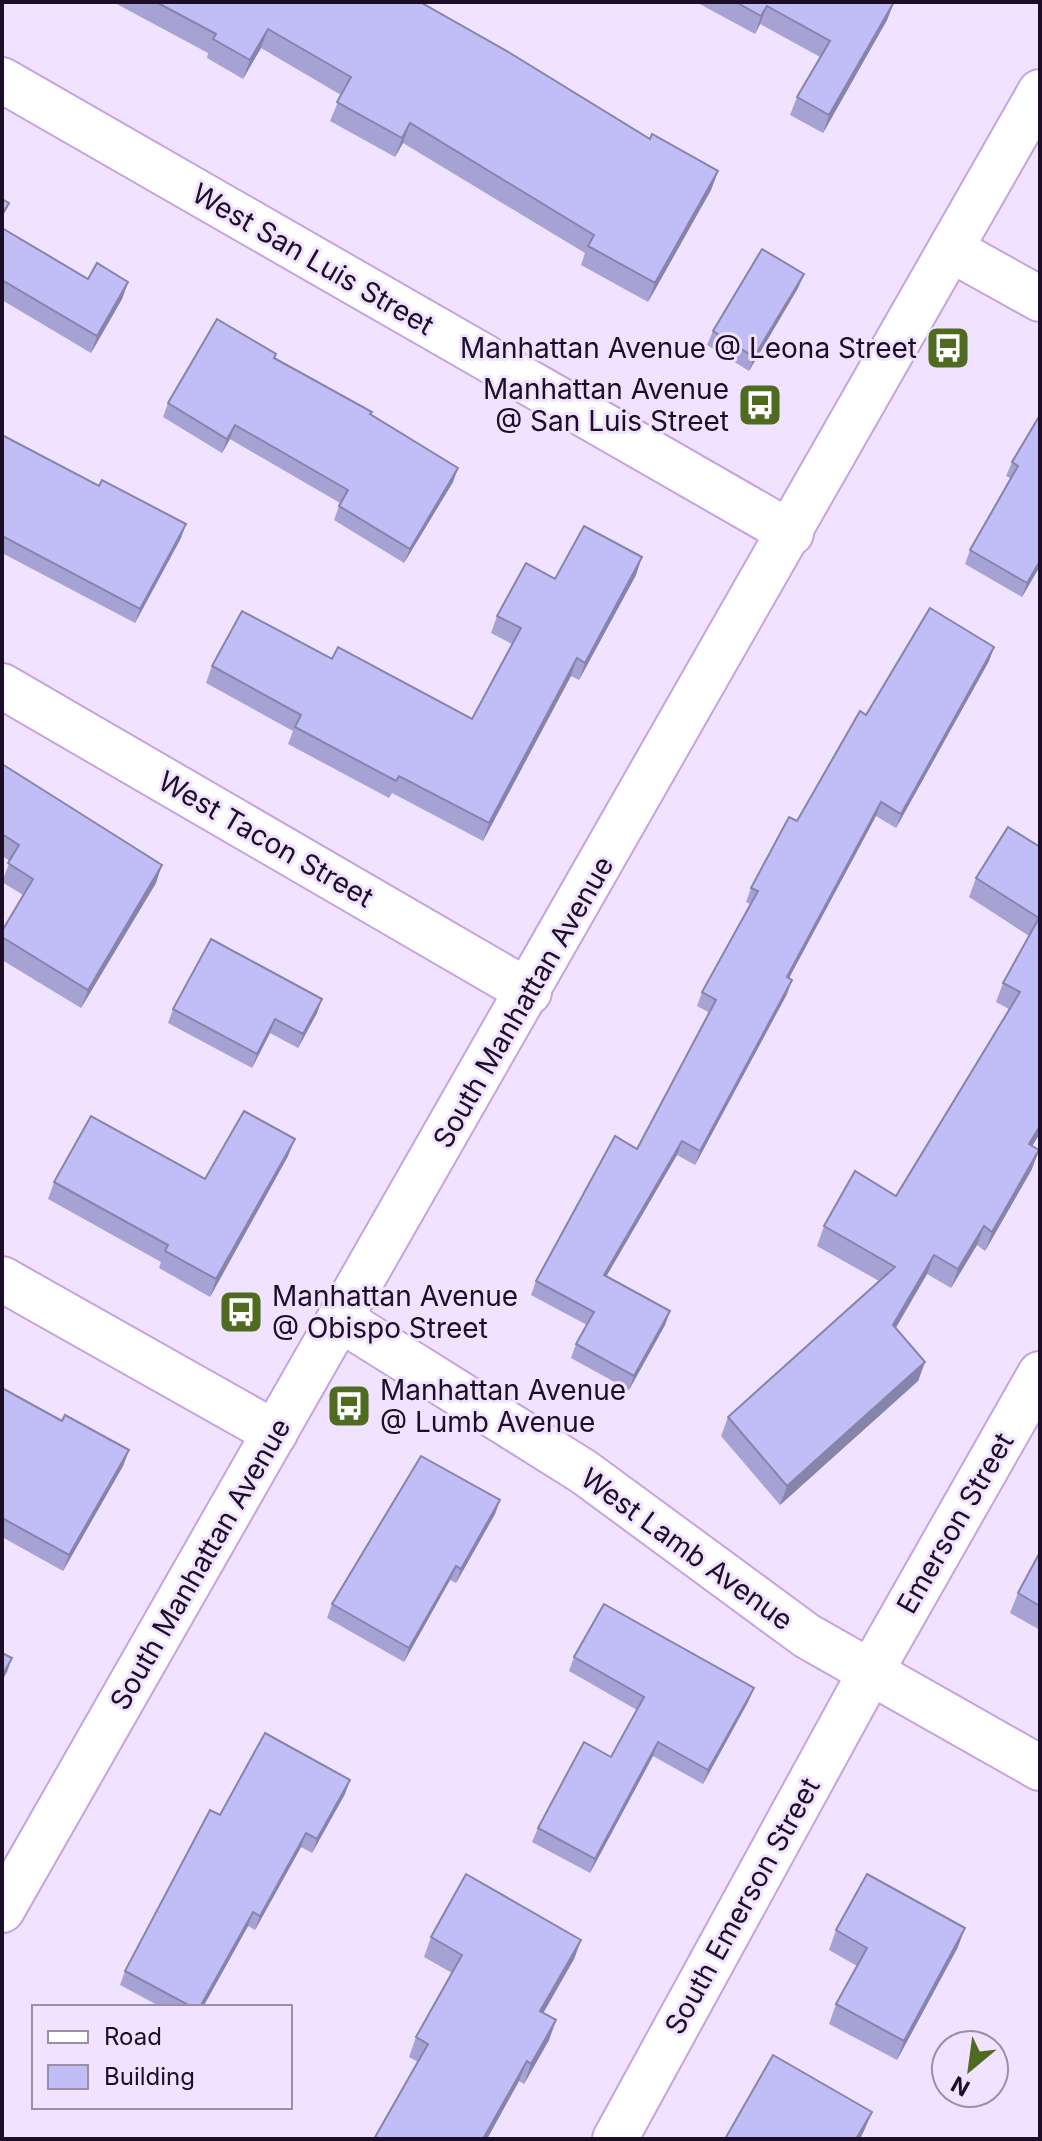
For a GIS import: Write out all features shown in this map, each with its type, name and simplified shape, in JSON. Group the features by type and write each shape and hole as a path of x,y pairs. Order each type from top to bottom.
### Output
{"street":[{"name":"West San Luis Street","path":"2,80 791,533"},
{"name":"South Manhattan Avenue","path":"8,1886 275,1433 529,992 1040,92"},
{"path":"952,250 1040,299"},
{"name":"West Tacon Street","path":"2,686 529,992"},
{"path":"2,1279 275,1433"},
{"name":"West Lamb Avenue","path":"340,1319 584,1472 807,1636 1040,1768"},
{"name":"Emerson Street","path":"870,1673 1040,1374"},
{"name":"South Emerson Street","path":"615,2139 870,1673"}],"building":[{"path":"156,2 420,2 650,139 652,134 718,171 655,283 588,246 594,235 410,123 402,138 337,102 351,77 268,29 250,60 213,39 216,34"},
{"path":"736,2 894,2 829,115 797,97 830,41 767,6 761,16"},
{"path":"2,199 9,203 2,215"},
{"path":"2,228 88,279 97,263 128,282 97,336 2,280"},
{"path":"762,249 804,274 754,357 713,331"},
{"path":"217,319 276,354 274,358 372,412 370,414 458,468 410,549 339,506 348,490 235,425 227,439 168,403"},
{"path":"1040,415 1040,561 1027,583 970,550 1018,466 1012,462"},
{"path":"2,435 99,486 102,480 186,524 140,609 2,536"},
{"path":"584,526 642,557 585,663 577,658 489,823 399,776 396,781 295,727 301,715 212,666 242,611 332,659 338,647 472,719 521,628 497,616 526,563 555,579"},
{"path":"930,608 994,647 901,814 881,802 787,977 792,980 700,1151 682,1141 604,1275 670,1311 634,1376 576,1344 594,1312 536,1281 615,1136 637,1149 716,1000 702,992 758,891 751,888 789,817 797,821 860,711 866,715"},
{"path":"2,764 162,865 88,990 2,937 2,931 33,879 8,863 19,845 2,834"},
{"path":"1008,827 1040,847 1040,1126 1029,1144 1039,1150 992,1232 984,1226 958,1269 934,1255 893,1325 925,1362 787,1486 728,1417 895,1267 824,1226 855,1171 896,1196 1020,992 1003,983 1039,918 976,878"},
{"path":"211,939 322,999 303,1034 275,1019 257,1054 173,1009"},
{"path":"244,1111 295,1139 216,1279 165,1251 168,1245 54,1182 91,1116 205,1179"},
{"path":"2,1388 62,1421 65,1415 129,1450 69,1555 2,1518"},
{"path":"421,1456 500,1500 461,1569 456,1566 409,1648 332,1604"},
{"path":"1040,1552 1040,1606 1018,1593"},
{"path":"604,1604 754,1688 708,1770 658,1742 595,1859 538,1828 584,1742 611,1757 644,1697 574,1657"},
{"path":"2,1653 12,1658 2,1676"},
{"path":"265,1733 350,1780 317,1839 306,1833 260,1916 253,1912 201,2005 188,2005 125,1971 210,1810 220,1815"},
{"path":"466,1874 581,1940 540,2011 556,2020 531,2064 527,2061 483,2139 374,2139 428,2044 416,2037 462,1955 431,1937"},
{"path":"867,1874 965,1928 904,2041 836,2004 867,1948 836,1930"},
{"path":"773,2055 872,2112 856,2139 725,2139"}],"place":[{"name":"Manhattan Avenue @ Leona Street","path":"948,348"},
{"name":"Manhattan Avenue @ San Luis Street","path":"760,405"},
{"name":"Manhattan Avenue @ Obispo Street","path":"241,1312"},
{"name":"Manhattan Avenue @ Lumb Avenue","path":"349,1406"}]}
